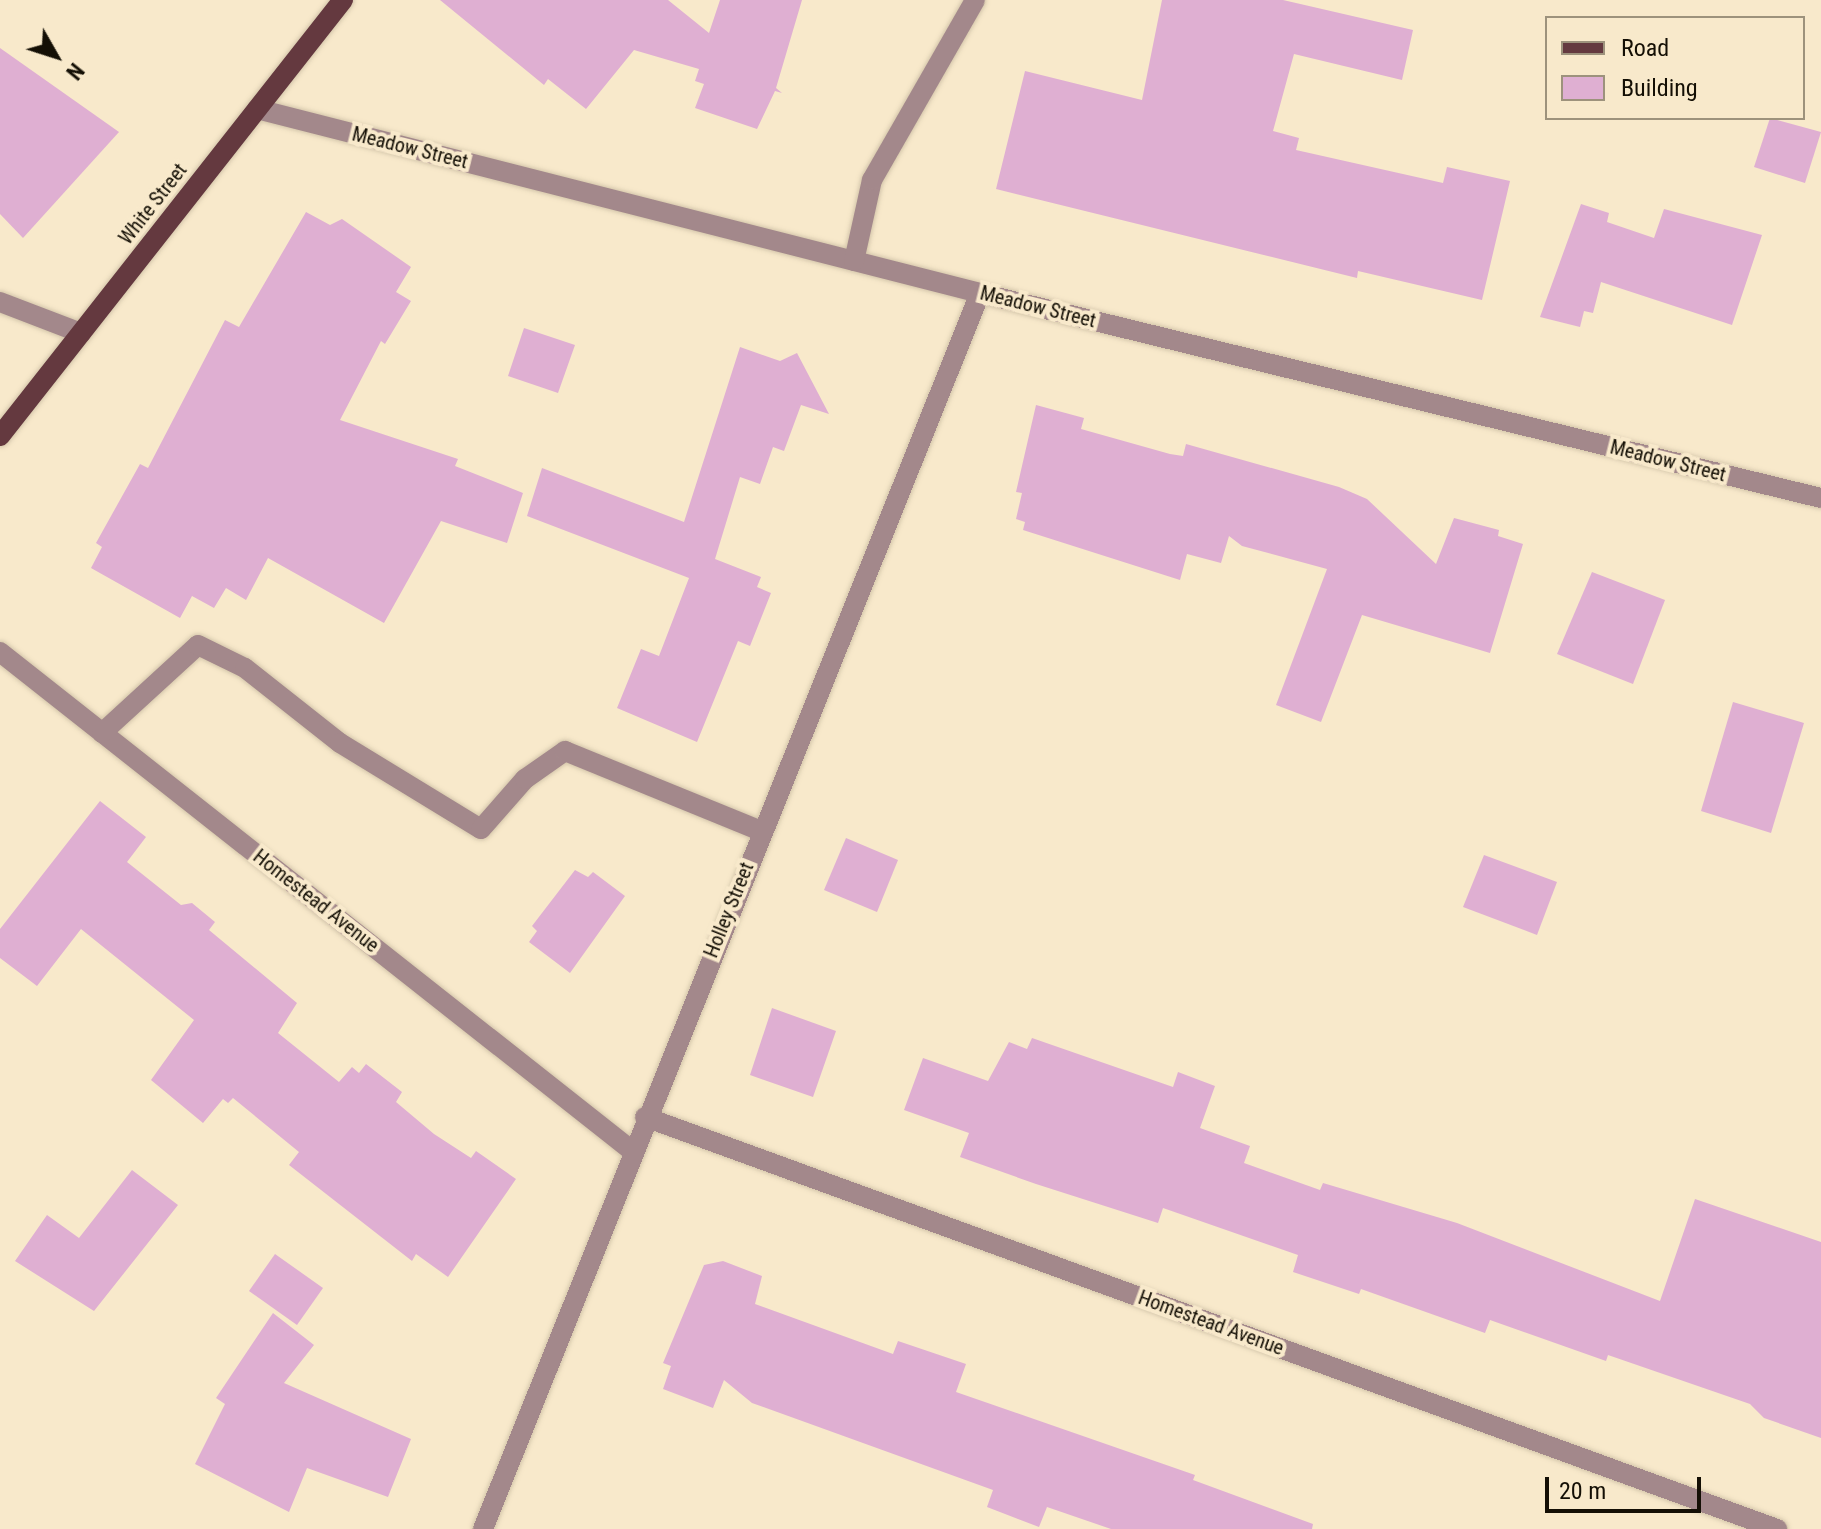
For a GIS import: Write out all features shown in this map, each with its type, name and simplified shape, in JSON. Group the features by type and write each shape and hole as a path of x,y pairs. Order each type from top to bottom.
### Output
{"main road":[{"name":"White Street","path":"0,436 343,0"}],"street":[{"path":"854,261 872,180 975,0"},
{"name":"Meadow Street","path":"257,109 980,293 1821,498"},
{"name":"Holley Street","path":"483,1529 631,1150 980,293"},
{"path":"0,302 81,333"},
{"path":"102,733 198,645 245,668 340,743 481,829 525,779 565,751 761,831"},
{"name":"Homestead Avenue","path":"0,652 631,1150"},
{"name":"Homestead Avenue","path":"645,1117 1777,1529"}],"building":[{"path":"440,0 668,0 709,33 720,0 802,0 776,88 782,93 775,91 757,129 695,108 704,84 695,81 699,69 634,50 586,109 548,79 544,85"},
{"path":"1162,0 1283,0 1413,30 1402,80 1294,54 1273,131 1299,138 1296,150 1443,183 1447,167 1510,181 1482,300 1358,271 1357,278 996,189 1025,71 1142,100"},
{"path":"0,48 119,132 23,238 0,214"},
{"path":"1769,120 1821,132 1805,183 1754,167"},
{"path":"1581,204 1609,213 1607,222 1654,238 1664,209 1762,235 1732,325 1601,282 1593,313 1584,311 1580,327 1540,317"},
{"path":"306,212 330,225 342,219 411,267 396,292 411,301 385,344 381,341 340,420 458,459 455,466 523,493 507,543 441,521 384,623 268,558 246,600 226,588 214,608 192,596 180,618 91,568 102,547 96,543 140,464 148,468 225,320 239,327"},
{"path":"524,328 575,345 558,393 508,376"},
{"path":"740,347 780,361 797,353 829,414 801,405 784,451 773,447 760,484 740,477 715,559 761,577 757,587 771,593 750,646 738,641 697,742 617,708 641,649 659,656 689,578 527,516 542,468 684,522"},
{"path":"1036,405 1084,418 1081,429 1170,454 1183,456 1186,444 1339,487 1367,499 1436,564 1454,518 1499,530 1498,536 1523,544 1490,653 1362,615 1321,722 1276,705 1327,569 1242,546 1229,536 1221,563 1187,554 1180,580 1023,530 1025,522 1016,519 1022,493 1016,492"},
{"path":"1592,572 1665,600 1633,684 1557,654"},
{"path":"1733,702 1804,723 1771,833 1701,811"},
{"path":"100,801 146,837 127,862 181,905 192,903 215,922 209,930 297,1003 278,1033 339,1082 352,1067 359,1073 366,1064 402,1092 396,1102 434,1134 471,1158 476,1151 516,1179 448,1277 416,1254 412,1261 289,1165 299,1152 233,1098 228,1103 223,1099 203,1123 151,1080 194,1020 81,929 37,986 0,958 0,929"},
{"path":"846,838 898,860 877,912 824,890"},
{"path":"1484,855 1557,882 1537,935 1463,907"},
{"path":"575,870 588,877 593,872 625,896 570,973 529,942 537,931 532,926"},
{"path":"772,1008 836,1031 813,1097 750,1075"},
{"path":"1032,1038 1173,1087 1178,1072 1215,1086 1200,1128 1250,1146 1244,1163 1320,1190 1323,1183 1457,1223 1660,1301 1695,1199 1821,1242 1821,1438 1764,1418 1750,1404 1608,1355 1606,1361 1490,1320 1485,1333 1361,1289 1359,1294 1293,1272 1298,1255 1163,1208 1158,1223 960,1157 969,1133 904,1110 923,1058 988,1081 1009,1042 1027,1049"},
{"path":"132,1170 178,1205 94,1311 15,1261 47,1215 79,1238"},
{"path":"275,1254 323,1288 297,1325 249,1291"},
{"path":"723,1261 762,1276 755,1304 893,1354 898,1341 966,1364 956,1392 1195,1475 1193,1480 1313,1524 1312,1529 1111,1529 1047,1507 1039,1527 987,1507 993,1490 752,1403 724,1380 713,1408 663,1389 671,1366 663,1363 704,1265"},
{"path":"273,1313 314,1345 284,1383 411,1439 388,1497 307,1468 289,1512 195,1464 225,1404 216,1398"}]}
